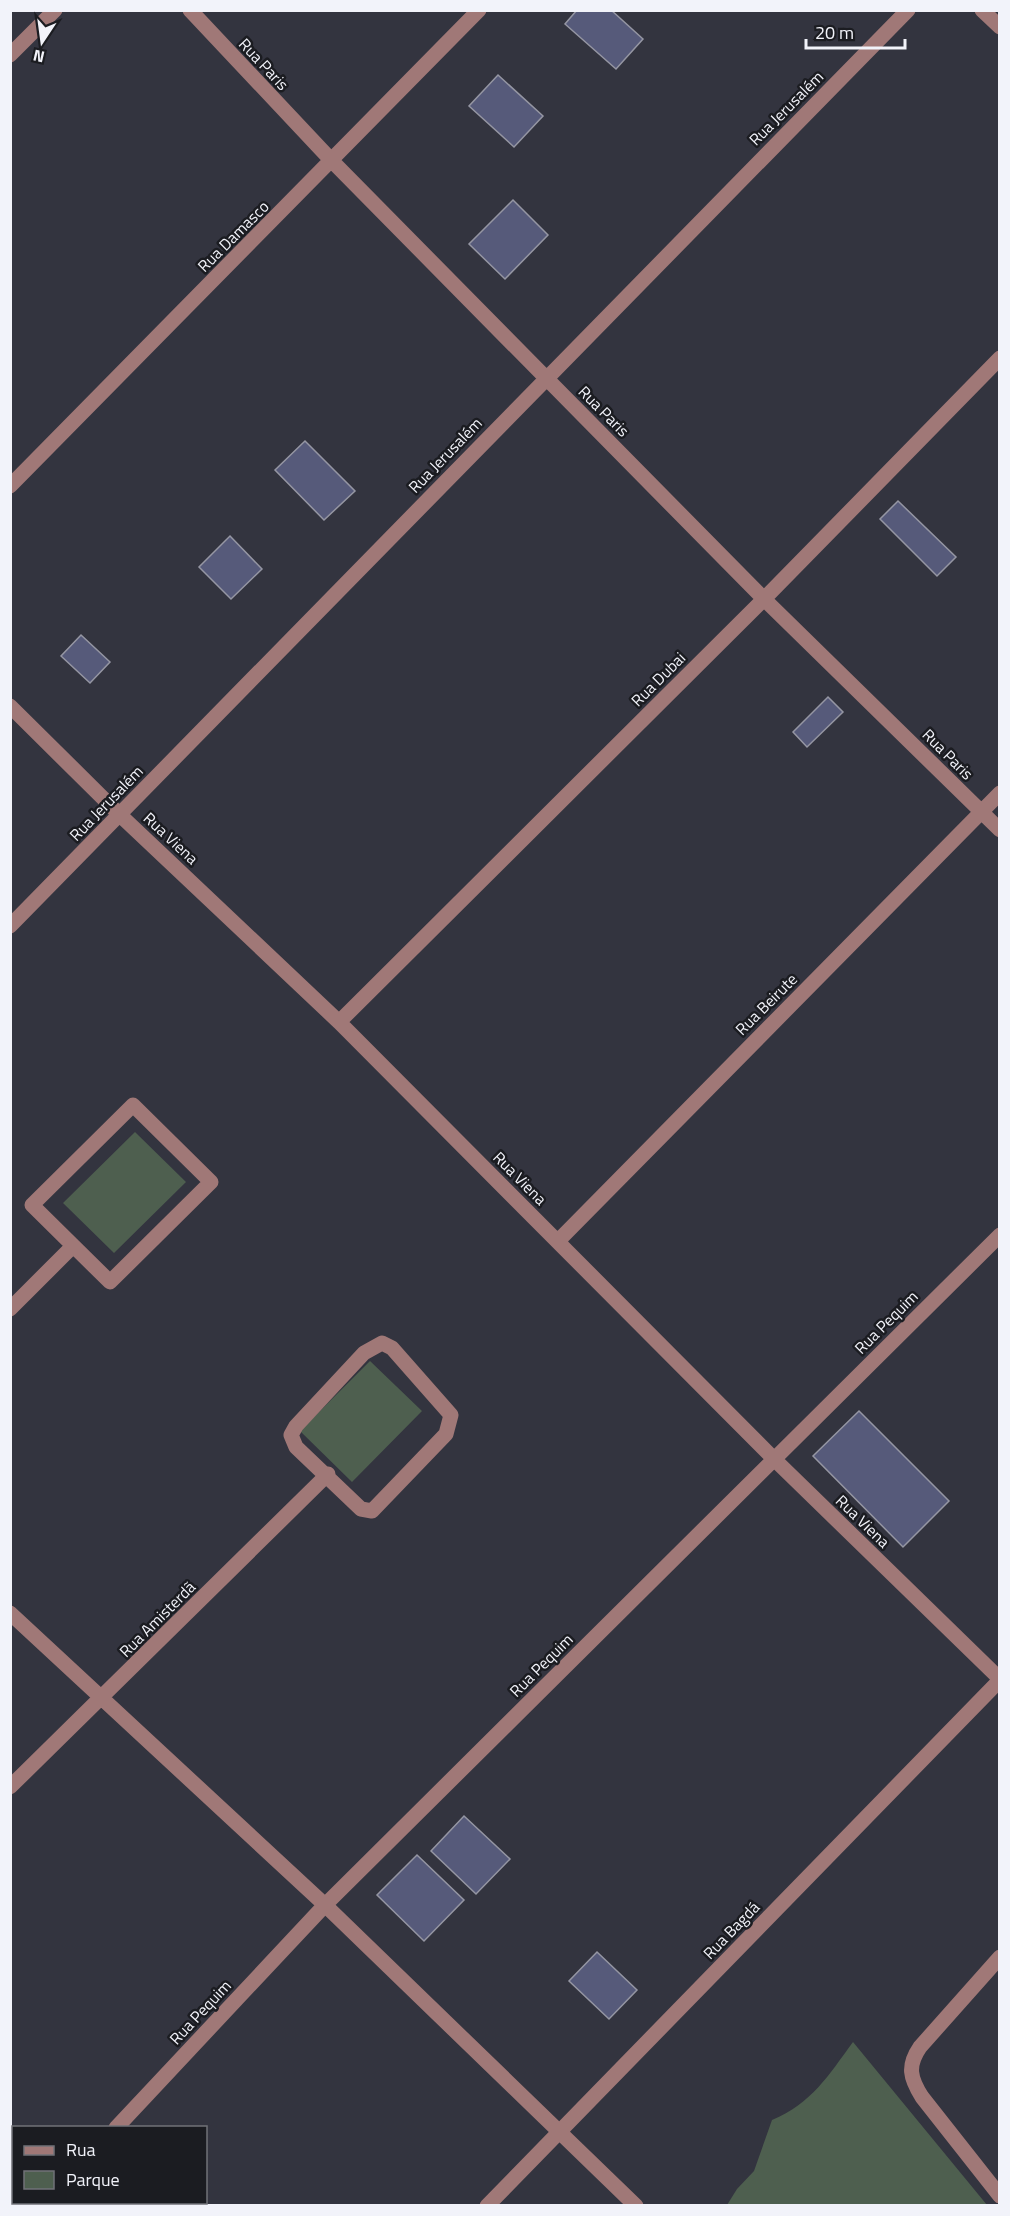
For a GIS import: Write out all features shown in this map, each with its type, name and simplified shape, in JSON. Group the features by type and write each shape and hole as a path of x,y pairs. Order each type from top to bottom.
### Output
{"street":[{"path":"10,55 55,10"},
{"name":"Rua Paris","path":"190,10 332,161 764,599 999,830"},
{"name":"Rua Damasco","path":"10,486 479,10"},
{"name":"Rua Jerusalém","path":"10,926 908,10"},
{"path":"982,10 999,27"},
{"name":"Rua Dubai","path":"339,1022 764,599 999,358"},
{"name":"Rua Viena","path":"10,706 120,815 339,1022 774,1459 999,1679"},
{"name":"Rua Beirute","path":"558,1241 999,792"},
{"path":"134,1105 211,1182 110,1282 73,1246 32,1205 134,1105"},
{"name":"Rua Pequim","path":"117,2126 326,1905 999,1235"},
{"path":"10,1309 73,1246"},
{"path":"382,1343 392,1348 449,1409 450,1426 446,1434 372,1511 361,1509 328,1474 296,1447 291,1435 296,1426 364,1353 382,1343"},
{"name":"Rua Amisterdã","path":"10,1787 101,1700 328,1474"},
{"path":"10,1613 101,1700 326,1905 636,2205"},
{"name":"Rua Bagdá","path":"487,2205 560,2133 999,1679"},
{"path":"999,1957 920,2047 911,2060 910,2071 913,2083 922,2097 999,2196"}],"green space":[{"path":"135,1132 186,1182 114,1253 63,1203"},
{"path":"370,1361 422,1411 352,1482 300,1431"},
{"path":"853,2042 987,2205 727,2205 737,2189 754,2171 772,2120 809,2097"}],"building":[{"path":"577,10 611,10 643,39 616,69 565,24"},
{"path":"498,75 543,116 514,147 469,106"},
{"path":"513,200 548,235 505,279 469,244"},
{"path":"305,441 355,491 324,520 275,470"},
{"path":"898,501 956,557 937,576 880,519"},
{"path":"230,536 262,569 231,599 199,567"},
{"path":"81,635 110,662 90,683 61,656"},
{"path":"828,697 843,712 807,747 793,732"},
{"path":"859,1411 949,1501 903,1547 813,1456"},
{"path":"464,1816 510,1859 476,1894 431,1851"},
{"path":"417,1855 464,1900 424,1941 377,1895"},
{"path":"597,1952 637,1990 609,2019 569,1981"}]}
